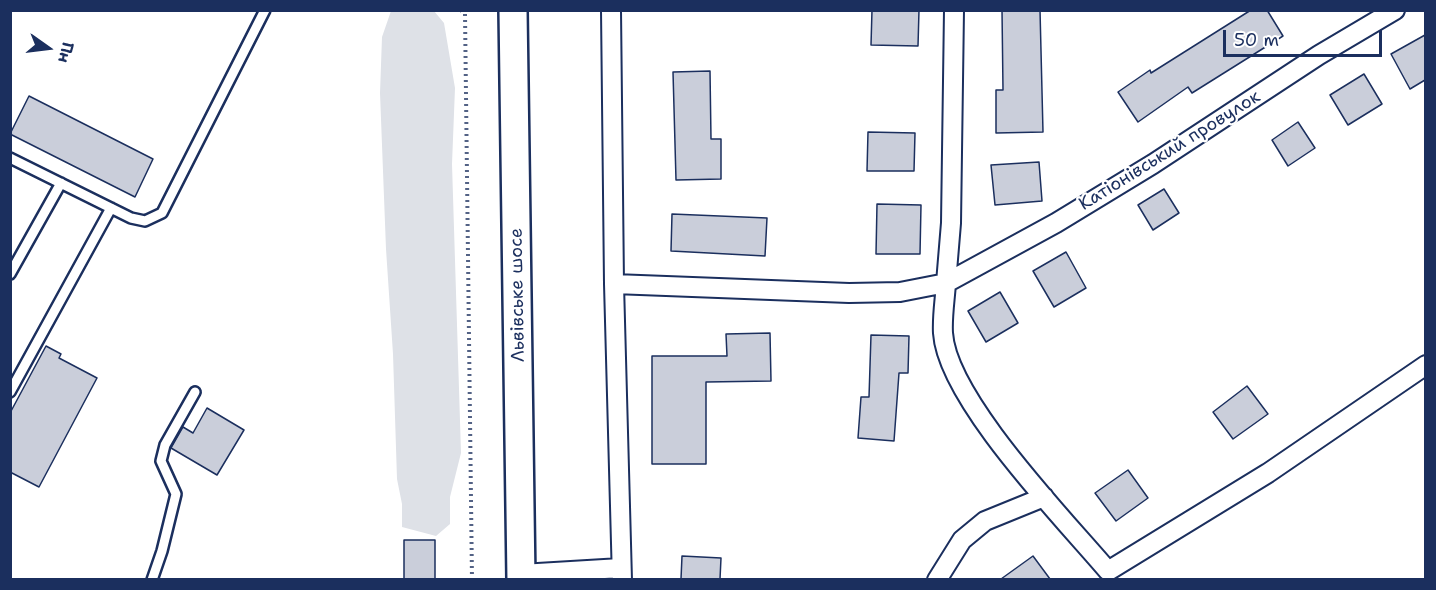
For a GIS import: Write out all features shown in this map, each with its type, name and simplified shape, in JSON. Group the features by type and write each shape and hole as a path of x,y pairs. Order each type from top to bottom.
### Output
{"main road":[{"name":"Львівське шосе","path":"513,10 521,576"}],"street":[{"path":"521,576 621,574 614,284 611,10"},
{"path":"954,10 951,223 943,334 952,367 971,402 995,436 1108,571 1268,473 1425,365"},
{"name":"Катіонівський провулок","path":"614,284 849,293 900,292 946,283 1066,217 1153,164 1319,56 1393,12"},
{"path":"937,579 963,540 985,521 1044,497"}],"lane":[{"path":"10,158 131,218 145,221 162,213 265,10"},
{"path":"10,274 61,183"},
{"path":"10,392 111,208"},
{"path":"152,579 162,552 176,494 161,461 165,445 195,392"}],"path":[{"path":"461,10 465,14 472,579"}],"shaded area":[{"path":"391,11 434,11 444,23 455,88 452,164 461,453 450,497 450,524 436,536 402,527 402,504 397,479 380,93 382,37"}],"building":[{"path":"872,10 919,10 918,46 871,45"},
{"path":"1002,10 1040,10 1043,132 996,133 996,90 1003,90"},
{"path":"1251,10 1267,10 1283,36 1192,93 1188,87 1138,122 1118,92 1150,70 1151,73"},
{"path":"1425,35 1425,80 1410,89 1391,54"},
{"path":"710,71 711,139 721,139 721,179 676,180 673,72"},
{"path":"1364,74 1382,104 1348,125 1330,95"},
{"path":"29,96 153,159 135,197 10,134"},
{"path":"1298,122 1315,148 1288,166 1272,140"},
{"path":"868,132 915,133 914,171 867,171"},
{"path":"1039,162 1042,201 995,205 991,165"},
{"path":"1164,189 1179,213 1153,230 1138,205"},
{"path":"877,204 921,205 920,254 876,254"},
{"path":"672,214 767,218 765,256 671,251"},
{"path":"1066,252 1086,288 1054,307 1033,271"},
{"path":"1000,292 1018,323 986,342 968,311"},
{"path":"770,333 771,381 706,382 706,464 652,464 652,356 727,356 726,334"},
{"path":"871,335 909,336 908,373 899,373 894,441 858,438 861,397 869,397"},
{"path":"46,346 61,354 59,358 97,378 39,487 10,472 10,413"},
{"path":"1247,386 1268,414 1233,439 1213,412"},
{"path":"207,408 244,430 217,475 171,448 183,427 193,433"},
{"path":"1128,470 1148,498 1116,521 1095,493"},
{"path":"404,540 435,540 435,579 404,579"},
{"path":"682,556 721,558 720,579 681,579"},
{"path":"1033,556 1050,579 1001,579"}]}
